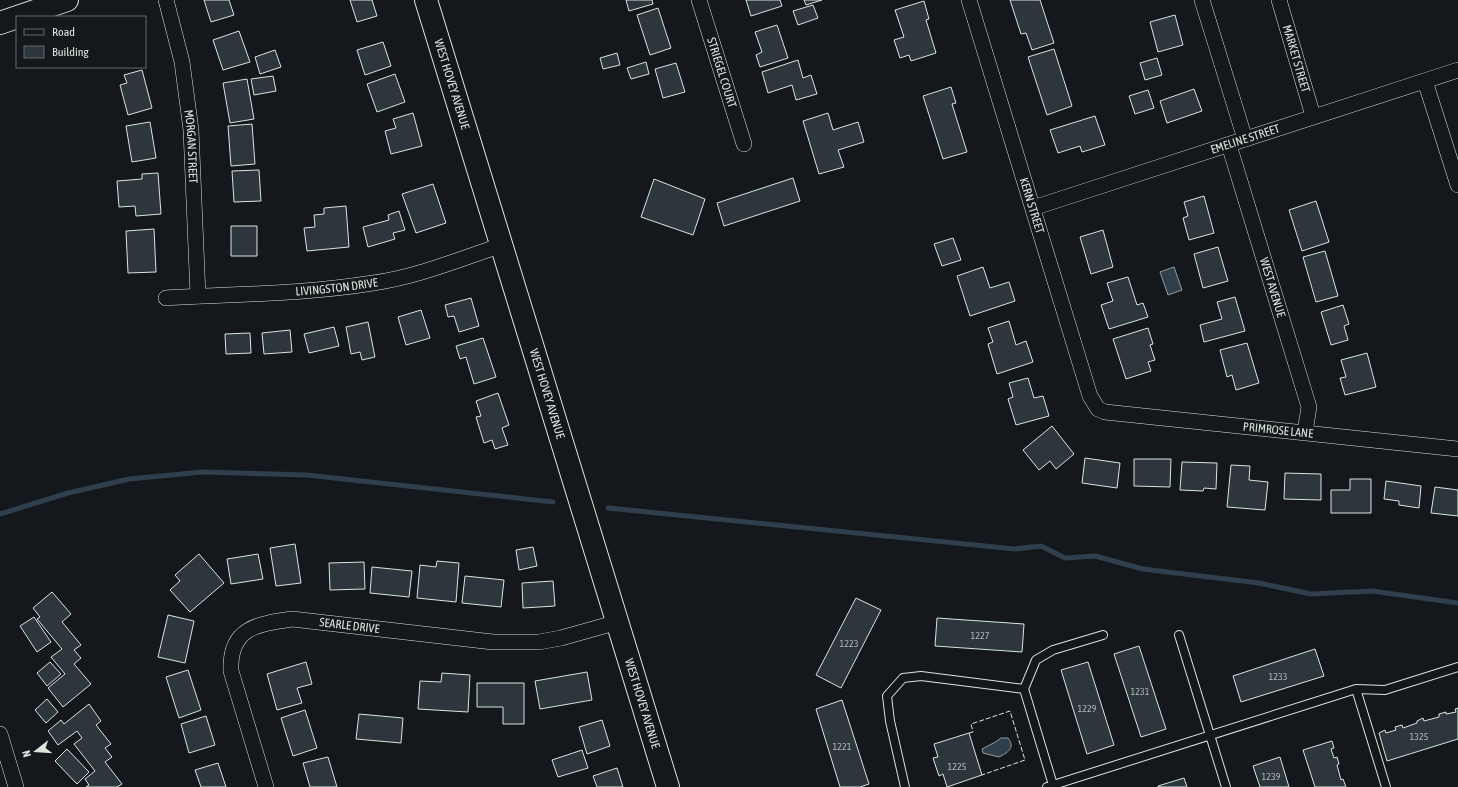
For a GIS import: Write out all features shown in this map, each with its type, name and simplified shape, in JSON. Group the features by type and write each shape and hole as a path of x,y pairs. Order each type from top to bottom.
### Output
{"main road":[{"path":"20,16 67,0"},
{"name":"WEST HOVEY AVENUE","path":"426,0 668,787"},
{"path":"0,23 16,18"}],"street":[{"name":"MORGAN STREET","path":"166,0 182,62 191,130 198,296"},
{"name":"STRIEGEL COURT","path":"699,0 744,144"},
{"name":"KERN STREET","path":"969,0 1090,396 1098,409"},
{"path":"1202,0 1246,139"},
{"name":"MARKET STREET","path":"1279,0 1313,116"},
{"name":"EMELINE STREET","path":"1033,208 1458,70"},
{"path":"1425,81 1458,185"},
{"name":"WEST AVENUE","path":"1229,145 1309,407 1305,432"},
{"name":"LIVINGSTON DRIVE","path":"166,298 323,290 374,283 428,269 502,245"},
{"name":"PRIMROSE LANE","path":"1098,409 1105,412 1458,449"},
{"name":"SEARLE DRIVE","path":"266,787 231,671 230,656 235,643 241,636 256,626 264,623 292,619 493,642 525,643 561,638 618,622"},
{"path":"0,734 16,787"}],"lane":[{"path":"1102,635 1053,650 1036,660 1024,689 1050,786 1065,785 1209,735 1356,689 1385,690 1458,667"},
{"path":"1179,635 1226,787"},
{"path":"905,787 890,720 887,696 902,678 922,676 1024,689"},
{"path":"1356,689 1386,787"}],"water":[{"path":"1174,267 1182,290 1168,295 1160,272"},
{"path":"1001,738 1008,738 1011,745 1010,750 999,757 983,753 982,749"}],"building":[{"path":"204,0 229,0 234,15 211,22"},
{"path":"350,0 372,0 377,16 357,22"},
{"path":"626,0 652,0 653,4 629,11"},
{"path":"746,0 780,0 782,6 751,16"},
{"path":"804,0 822,0 806,5"},
{"path":"1010,0 1040,0 1054,43 1032,50 1026,33 1021,34"},
{"path":"924,1 929,19 926,20 936,53 911,61 909,55 900,58 894,40 904,37 895,10"},
{"path":"813,5 818,18 798,25 793,11"},
{"path":"658,8 671,48 650,55 637,15"},
{"path":"1175,15 1183,45 1158,52 1150,22"},
{"path":"777,25 788,58 760,67 756,55 762,52 755,32"},
{"path":"239,31 250,62 223,70 213,40"},
{"path":"383,42 391,66 365,75 357,50"},
{"path":"1054,49 1072,106 1047,115 1028,57"},
{"path":"275,50 281,67 260,74 255,57"},
{"path":"617,53 620,65 603,69 600,58"},
{"path":"1157,58 1162,75 1145,80 1140,63"},
{"path":"798,60 803,78 811,75 817,94 796,100 792,85 768,93 762,72"},
{"path":"646,62 649,74 631,79 627,68"},
{"path":"676,63 685,92 663,98 655,69"},
{"path":"142,70 152,108 128,115 120,85 127,83 124,75"},
{"path":"395,74 405,102 377,112 367,84"},
{"path":"273,76 276,91 254,95 251,79"},
{"path":"247,79 254,119 230,123 223,83"},
{"path":"951,87 956,103 952,104 967,152 943,159 923,96"},
{"path":"1194,89 1202,111 1167,123 1160,101"},
{"path":"1148,90 1154,108 1135,114 1129,96"},
{"path":"413,113 422,146 391,154 385,131 396,128 393,119"},
{"path":"828,113 833,130 858,122 864,142 838,150 844,167 819,174 803,121"},
{"path":"1095,116 1105,145 1082,152 1080,146 1058,153 1050,130"},
{"path":"150,122 156,158 132,162 126,126"},
{"path":"252,124 255,164 231,166 228,126"},
{"path":"259,170 261,201 234,202 232,171"},
{"path":"158,173 161,214 136,216 135,206 119,207 117,181 142,179 142,174"},
{"path":"793,178 800,201 724,226 717,203"},
{"path":"654,179 705,199 693,235 641,217"},
{"path":"433,184 446,223 416,233 402,194"},
{"path":"1204,196 1214,233 1189,240 1183,218 1188,216 1184,202"},
{"path":"1316,201 1329,242 1302,251 1289,210"},
{"path":"346,206 349,247 307,251 304,228 315,227 314,215 324,214 324,208"},
{"path":"399,211 405,230 393,233 395,239 368,247 363,227 389,220 388,215"},
{"path":"231,226 257,226 257,256 231,256"},
{"path":"154,229 156,272 128,273 126,231"},
{"path":"1103,230 1113,267 1091,274 1080,237"},
{"path":"953,238 961,260 942,266 934,244"},
{"path":"1218,247 1228,281 1203,288 1194,254"},
{"path":"1325,251 1338,296 1316,302 1303,257"},
{"path":"983,267 990,288 1009,282 1015,301 970,316 957,276"},
{"path":"1128,277 1137,305 1143,303 1148,317 1109,329 1101,305 1113,301 1107,283"},
{"path":"1235,297 1245,331 1204,342 1200,325 1222,319 1217,302"},
{"path":"471,298 479,326 459,332 454,316 448,317 445,305"},
{"path":"1343,305 1349,324 1344,326 1348,340 1331,345 1321,312"},
{"path":"421,310 430,338 406,345 398,317"},
{"path":"1009,321 1016,345 1026,341 1033,362 997,374 988,344 993,342 988,328"},
{"path":"368,322 375,357 362,360 360,352 351,354 346,327"},
{"path":"334,327 339,346 309,353 304,334"},
{"path":"1148,328 1153,344 1150,345 1155,360 1148,362 1151,371 1126,379 1113,339"},
{"path":"290,330 292,352 264,354 262,333"},
{"path":"250,333 251,353 226,354 225,334"},
{"path":"483,338 496,377 474,384 466,357 460,359 456,346"},
{"path":"1247,343 1259,383 1236,390 1232,375 1227,377 1220,350"},
{"path":"1367,353 1376,387 1345,395 1340,378 1346,377 1341,360"},
{"path":"1028,378 1034,398 1043,396 1049,416 1016,425 1008,399 1013,397 1009,383"},
{"path":"498,393 509,425 502,428 508,445 495,449 492,440 484,443 476,417 481,416 476,401"},
{"path":"1052,426 1074,454 1056,469 1050,461 1039,470 1023,450"},
{"path":"1085,458 1120,463 1117,488 1082,483"},
{"path":"1134,459 1171,459 1170,487 1134,486"},
{"path":"1182,462 1217,463 1216,489 1204,488 1203,491 1180,490"},
{"path":"1231,465 1250,466 1249,480 1268,482 1265,510 1227,507"},
{"path":"1285,473 1321,474 1321,500 1284,499"},
{"path":"1350,479 1371,479 1371,513 1331,513 1331,490 1350,490"},
{"path":"1386,481 1421,486 1419,508 1399,505 1399,501 1384,499"},
{"path":"1435,487 1458,490 1458,516 1431,513"},
{"path":"295,544 301,583 276,586 270,548"},
{"path":"533,547 537,566 519,570 516,550"},
{"path":"199,554 224,583 190,612 170,590 180,581 175,575"},
{"path":"258,554 263,579 231,584 227,559"},
{"path":"437,561 459,563 456,602 417,598 420,565 436,567"},
{"path":"364,562 365,589 330,590 329,563"},
{"path":"372,567 412,571 409,597 370,593"},
{"path":"465,576 504,580 501,607 462,603"},
{"path":"553,581 555,606 523,608 522,583"},
{"path":"52,592 71,614 62,622 81,645 74,650 81,658 74,664 91,684 63,707 48,688 65,674 51,657 62,649 37,619 40,617 33,608"},
{"path":"856,598 881,610 841,688 816,675"},
{"path":"168,615 194,621 185,663 158,657"},
{"path":"34,617 51,642 37,652 20,626"},
{"path":"937,618 1024,624 1022,652 935,646"},
{"path":"1139,646 1166,729 1141,737 1114,654"},
{"path":"1315,649 1324,676 1241,702 1233,676"},
{"path":"50,662 61,674 47,686 37,673"},
{"path":"306,662 312,684 297,688 302,703 277,710 267,674"},
{"path":"1088,662 1114,745 1087,754 1061,670"},
{"path":"188,670 201,710 179,718 166,677"},
{"path":"587,672 592,700 540,709 535,681"},
{"path":"442,673 470,675 468,712 418,709 420,681 441,682"},
{"path":"477,683 524,683 524,724 503,724 503,707 477,707"},
{"path":"47,699 58,712 46,723 35,710"},
{"path":"842,700 869,784 860,787 840,787 816,709"},
{"path":"89,704 101,721 96,725 111,744 105,748 112,757 105,762 122,784 117,787 86,787 89,785 85,779 95,771 74,744 82,738 77,731 58,745 48,731 61,720 64,724"},
{"path":"1458,708 1458,739 1387,761 1379,733 1385,730 1386,733 1396,730 1395,727 1402,725 1403,728 1417,723 1417,721 1423,718 1424,721 1439,717 1439,714 1446,712 1446,714 1456,712 1455,709"},
{"path":"305,710 317,748 293,756 281,718"},
{"path":"359,714 403,718 401,743 356,739"},
{"path":"206,716 215,745 189,753 181,724"},
{"path":"602,720 610,746 587,754 579,727"},
{"path":"969,733 982,775 947,787 943,774 939,776 933,758 938,757 934,744"},
{"path":"1332,741 1334,748 1331,749 1334,758 1337,757 1339,764 1337,765 1341,780 1343,779 1346,787 1315,787 1303,750"},
{"path":"67,749 89,772 77,784 55,761"},
{"path":"582,750 588,768 558,777 552,760"},
{"path":"328,757 337,787 310,787 303,763"},
{"path":"1280,757 1289,787 1260,787 1253,766"},
{"path":"218,763 226,787 201,787 195,770"},
{"path":"617,768 623,787 597,787 593,776"},
{"path":"1184,778 1187,787 1158,787 1158,786"}],"waterway":[{"path":"0,514 68,493 129,479 203,472 307,475 553,502"},
{"path":"608,508 1015,549 1041,546 1065,558 1095,556 1143,569 1259,583 1311,594 1372,591 1458,603"}],"fence":[{"path":"969,733 973,732 971,724 1010,711 1025,760 982,775"}]}
